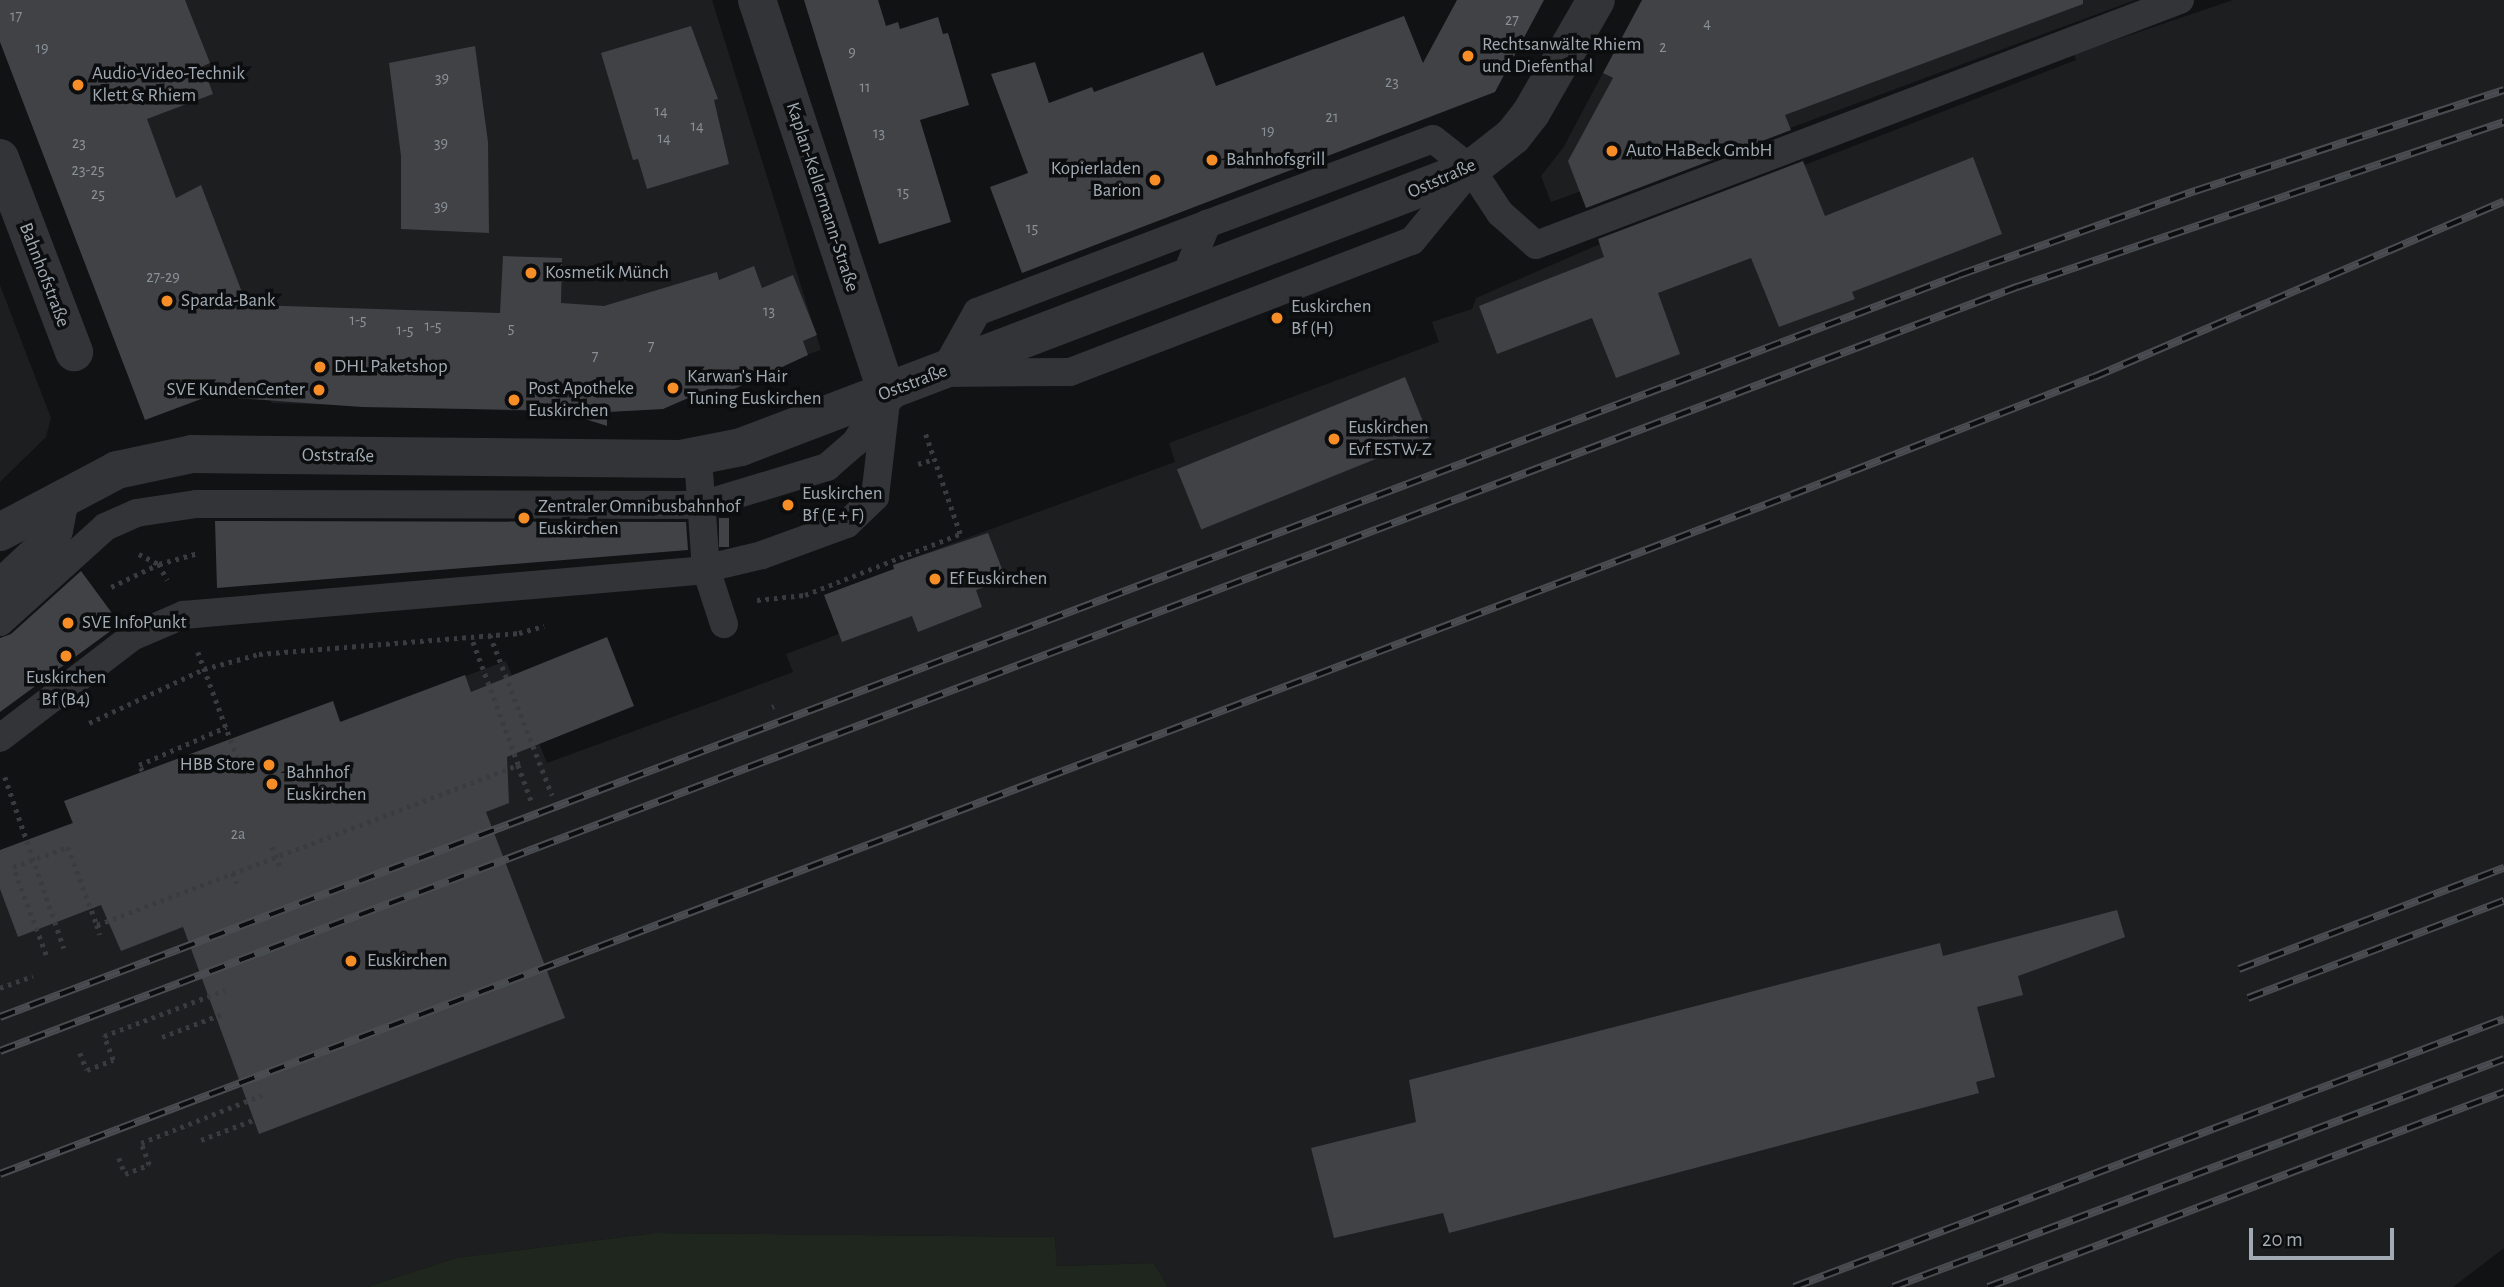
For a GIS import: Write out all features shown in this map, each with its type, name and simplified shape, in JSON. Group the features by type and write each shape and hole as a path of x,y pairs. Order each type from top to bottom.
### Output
{"street":[{"name":"Kaplan-Kellermann-Straße","path":"757,0 887,394"},
{"name":"Oststraße","path":"0,532 59,504 80,488 117,470 192,454 698,458 741,447 943,373 1471,169 1513,136 1531,113 1596,0"},
{"name":"Bahnhofstraße","path":"0,158 74,352"},
{"path":"0,589 42,550 54,530 59,504"}],"lane":[{"path":"1471,169 1412,241 1070,372 943,373 977,312 1433,139 1471,169 1500,213 1536,245 2180,0"},
{"path":"1184,280 1207,224"},
{"path":"0,622 105,527 168,506 702,505 827,467 855,443 887,394"},
{"path":"0,738 132,637 183,615 706,569 762,555 848,524 864,512 875,497 881,475 887,394"},
{"path":"698,458 706,569 724,624"}],"path":[{"path":"111,587 159,564 198,553"},
{"path":"490,635 552,795"},
{"path":"471,637 532,803"},
{"path":"193,640 238,760"},
{"path":"84,726 204,669"},
{"path":"142,771 139,765 226,727"},
{"path":"97,925 518,765"},
{"path":"16,769 5,777 64,948"},
{"path":"46,955 13,867 68,847 100,935"},
{"path":"272,847 280,866"},
{"path":"233,873 237,883"},
{"path":"0,988 33,976"},
{"path":"80,1053 87,1070 113,1060 104,1036 225,990"},
{"path":"162,1037 225,1013"},
{"path":"119,1158 125,1174 149,1165 141,1143 262,1095"},
{"path":"201,1140 253,1120"}],"shaded area":[{"path":"0,0 712,0 821,350 676,398 663,409 607,412 607,418 592,422 577,414 557,412 272,403"},
{"path":"1949,0 2135,0 1661,176 1654,165 1551,202 1541,176 1563,148 1603,73 1636,91"},
{"name":"Bahnhof Euskirchen","path":"2233,0 2504,0 2504,1248 2453,1287 1168,1287 1154,1263 1057,1266 1055,1237 655,1233 456,1258 367,1287 0,1287 0,850 72,823 64,801 333,701 341,722 506,661 547,763 716,701 793,672 786,654 839,634 824,595 894,569 893,565 1175,462 1169,443 1439,342 1432,322 1472,309 1476,298 1600,244 2076,60 2074,54"},
{"path":"0,285 51,418 46,437 0,482"},
{"path":"655,1233 1055,1237 1057,1266 1154,1263 1168,1287 367,1287 456,1258"}],"building":[{"path":"0,0 185,0 210,63 203,66 213,94 147,119 176,198 201,185 245,300 252,300 252,305 500,313 503,256 562,258 561,303 604,306 717,272 719,280 754,266 762,288 793,275 817,335 803,341 808,355 734,389 709,389 663,409 607,412 607,426 567,413 528,410 362,407 209,396 145,420 0,42"},
{"path":"804,0 878,0 886,26 898,22 900,29 938,17 943,34 948,33 969,105 920,120 951,222 879,244"},
{"path":"1457,0 1544,0 1495,92 1022,273 990,187 1028,173 991,74 1035,62 1049,103 1092,87 1094,92 1203,52 1216,86 1404,16 1423,63"},
{"path":"1642,0 2083,0 2083,4 1785,115 1791,130 1586,208 1568,161 1613,78 1603,73"},
{"path":"691,26 718,99 714,100 729,164 647,189 638,159 633,160 601,53"},
{"path":"475,46 488,142 489,233 401,229 401,156 389,63"},
{"path":"1973,157 2002,234 1852,292 1855,299 1779,327 1751,258 1658,293 1680,354 1616,378 1592,318 1497,354 1479,306 1604,257 1598,239 1803,161 1825,216"},
{"name":"Euskirchen Evf ESTW-Z","path":"1405,377 1429,437 1201,529 1177,469"},
{"path":"719,518 729,518 729,547 719,547"},
{"path":"215,521 686,522 688,550 217,588"},
{"path":"988,533 1006,579 976,590 982,607 918,632 912,616 842,642 824,595 894,569 893,565"},
{"path":"81,571 120,624 0,712 0,638 11,634"},
{"path":"607,637 634,706 507,757 509,803 486,812 565,1018 259,1134 183,927 121,951 101,905 18,937 0,889 0,850 73,823 64,801 333,701 340,722 465,675 471,692"},
{"path":"2117,910 2125,937 2018,976 2023,995 1977,1007 1995,1077 1976,1082 1979,1093 1449,1233 1443,1213 1334,1238 1311,1148 1416,1122 1409,1080 1940,943 1943,956"}],"railway":[{"path":"0,1017 1959,275 2195,191 2504,90"},
{"path":"0,1051 2017,287 2504,122"},
{"path":"0,1174 1791,495 2094,377 2504,201"},
{"path":"2239,969 2504,868"},
{"path":"2248,998 2504,901"},
{"path":"1794,1287 2504,1019"},
{"path":"1893,1287 2504,1059"},
{"path":"1988,1287 2504,1092"}],"place":[{"name":"Rechtsanwälte Rhiem und Diefenthal","path":"1468,56"},
{"name":"Audio-Video-Technik Klett & Rhiem","path":"78,85"},
{"name":"Auto HaBeck GmbH","path":"1612,151"},
{"name":"Bahnhofsgrill","path":"1212,160"},
{"name":"Kopierladen Barion","path":"1155,180"},
{"name":"Kosmetik Münch","path":"531,273"},
{"name":"Sparda-Bank","path":"167,301"},
{"name":"Euskirchen Bf (H)","path":"1277,318"},
{"name":"DHL Paketshop","path":"320,367"},
{"name":"Karwan's Hair Tuning Euskirchen","path":"673,388"},
{"name":"SVE KundenCenter","path":"319,390"},
{"name":"Post Apotheke Euskirchen","path":"514,400"},
{"name":"Euskirchen Evf ESTW-Z","path":"1334,439"},
{"name":"Euskirchen Bf (E + F)","path":"788,505"},
{"name":"Zentraler Omnibusbahnhof Euskirchen","path":"524,518"},
{"name":"Ef Euskirchen","path":"935,579"},
{"name":"SVE InfoPunkt","path":"68,623"},
{"name":"Euskirchen Bf (B4)","path":"66,656"},
{"name":"HBB Store","path":"269,765"},
{"name":"Bahnhof Euskirchen","path":"272,784"},
{"name":"Euskirchen","path":"351,961"}]}
